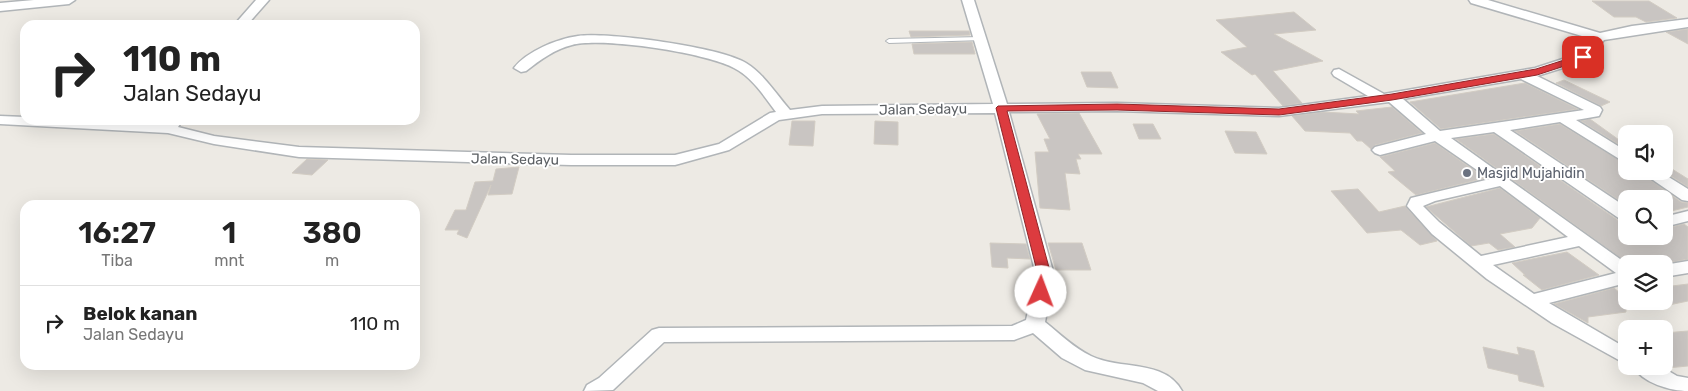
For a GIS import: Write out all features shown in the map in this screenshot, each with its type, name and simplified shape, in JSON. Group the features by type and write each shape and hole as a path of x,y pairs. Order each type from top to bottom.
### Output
{"street":[{"path":"0,7 69,0"},
{"path":"245,20 263,0"},
{"path":"968,0 1001,108 1044,275 1035,324"},
{"path":"1475,0 1600,37 1632,30 1688,23"},
{"name":"Jalan Sedayu","path":"114,125 172,125 214,140 299,152 571,160 675,160 696,156 724,147 766,119 786,114 822,110 1117,107 1279,112 1386,97 1522,74 1583,57 1600,37"},
{"path":"521,68 539,54 561,44 579,39 597,39 677,50 738,64 751,72 786,114"},
{"path":"1339,73 1386,97 1436,136 1503,181 1618,266"},
{"path":"1380,150 1436,136 1594,113 1595,110 1522,74"},
{"path":"1563,118 1618,152"},
{"name":"Jalan Sedayu","path":"0,120 20,121"},
{"path":"1496,127 1618,210"},
{"path":"1662,180 1688,196"},
{"path":"1503,181 1430,197 1417,202 1415,206 1423,217 1476,263 1532,301 1618,352"},
{"path":"1673,220 1688,216"},
{"path":"1476,263 1582,240"},
{"path":"1673,270 1688,267"},
{"path":"1532,301 1618,279"},
{"path":"594,391 606,384 658,335 1014,333 1035,324"},
{"path":"1035,324 1070,352 1092,365 1133,372 1164,382 1172,391"},
{"path":"1658,375 1672,383 1688,386"}],"lane":[{"path":"889,41 981,40"}],"building":[{"path":"1592,1 1649,1 1677,18 1646,22 1636,17 1614,17"},
{"path":"1294,12 1316,30 1274,34 1323,61 1273,71 1302,103 1283,106 1255,74 1252,75 1221,52 1247,47 1216,20"},
{"path":"1688,29 1688,44 1666,32"},
{"path":"909,31 969,31 970,35 911,37"},
{"path":"972,42 975,54 914,54 912,44"},
{"path":"1081,72 1111,72 1118,88 1087,87"},
{"path":"1564,80 1610,102 1601,106 1556,83"},
{"path":"1525,83 1578,109 1441,129 1410,102"},
{"path":"1392,107 1422,133 1375,145 1371,149 1362,141 1357,141 1350,133 1305,131 1292,116 1323,112 1359,114 1356,111"},
{"path":"1079,113 1102,154 1078,154 1081,159 1076,159 1080,174 1065,173 1070,210 1040,208 1035,152 1049,152 1044,139 1050,139 1037,114"},
{"path":"1590,119 1618,139 1618,144 1581,121"},
{"path":"792,121 815,121 813,146 789,145"},
{"path":"875,121 898,122 898,145 874,144"},
{"path":"1133,124 1153,124 1161,139 1139,139"},
{"path":"1560,124 1618,159 1618,180 1650,180 1664,190 1618,190 1618,200 1515,131"},
{"path":"1225,131 1256,132 1267,154 1235,153"},
{"path":"1494,134 1618,220 1618,245 1673,245 1673,227 1684,224 1688,227 1688,259 1673,262 1673,255 1618,256 1456,139"},
{"path":"1435,143 1485,178 1416,195 1388,172 1395,171 1380,157"},
{"path":"307,159 328,160 312,175 292,173"},
{"path":"519,167 512,194 488,195 491,185 467,238 457,234 459,230 445,230 455,210 466,210 475,182 493,181 496,169"},
{"path":"1673,170 1688,179 1688,187 1673,177"},
{"path":"1500,188 1540,218 1532,228 1500,234 1515,247 1498,250 1489,243 1471,246 1426,207"},
{"path":"1358,189 1379,212 1405,206 1437,241 1420,245 1401,230 1367,233 1331,191"},
{"path":"1673,196 1681,202 1688,203 1688,207 1673,211"},
{"path":"990,243 1026,244 1030,259 1007,258 1008,268 992,267"},
{"path":"1048,243 1082,243 1091,270 1056,270"},
{"path":"1567,252 1599,275 1542,290 1523,275 1525,275 1512,263"},
{"path":"1688,284 1688,301 1673,304 1673,286"},
{"path":"1614,288 1618,291 1618,310 1626,310 1626,312 1588,317 1588,323 1554,304"},
{"path":"1688,331 1688,366 1673,367 1673,332"},
{"path":"1483,347 1519,355 1517,347 1534,351 1544,387 1519,381 1518,375 1488,368"}],"place":[{"name":"Masjid Mujahidin","path":"1467,173"}],"route":[{"path":"1041,292 1044,275 1001,108 1117,107 1185,111 1279,112 1392,97 1537,72 1583,57"}]}
